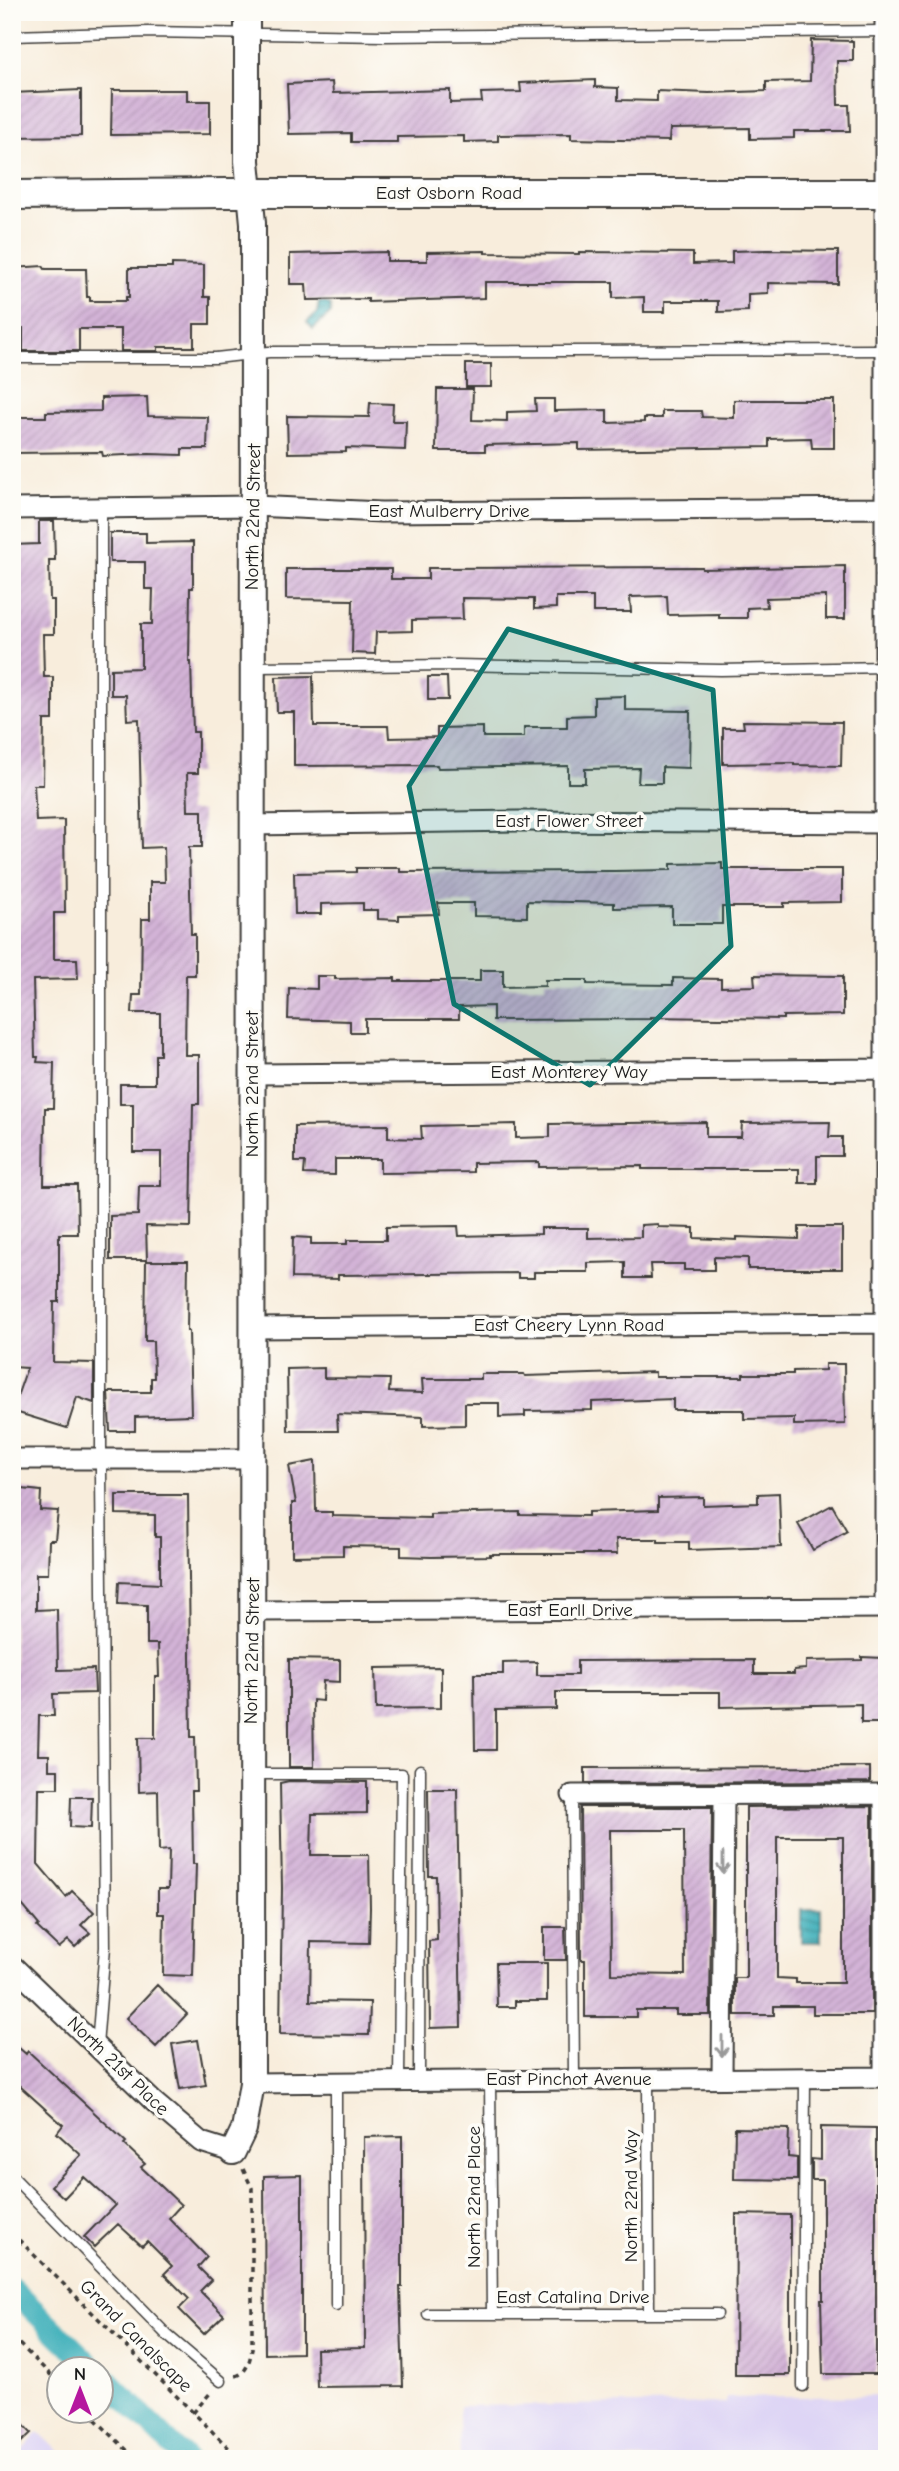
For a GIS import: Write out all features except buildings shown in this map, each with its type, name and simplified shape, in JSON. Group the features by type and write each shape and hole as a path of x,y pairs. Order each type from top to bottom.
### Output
{"main road":[{"name":"East Osborn Road","path":"12,195 886,193"}],"street":[{"name":"North 22nd Street","path":"233,2152 244,2129 252,2083 254,1459 251,667 254,506 253,223 247,161 247,22"},
{"path":"886,25 886,1608"},
{"name":"East Mulberry Drive","path":"12,509 254,506 381,512 886,508"},
{"name":"East Flower Street","path":"251,825 519,821 886,823"},
{"name":"East Monterey Way","path":"253,1074 886,1069"},
{"name":"East Cheery Lynn Road","path":"253,1328 886,1322"},
{"path":"12,1459 254,1459"},
{"name":"East Earll Drive","path":"253,1611 886,1608"},
{"path":"572,1795 886,1794 886,2077"},
{"path":"722,2078 724,1795"},
{"name":"North 21st Place","path":"12,1965 153,2102 201,2142 233,2152"},
{"name":"East Pinchot Avenue","path":"252,2083 886,2077"}],"lane":[{"path":"12,36 148,32 247,22 383,36 886,25"},
{"path":"12,358 216,358 253,353 886,350"},
{"path":"97,2047 105,1947 101,1459 101,507"},
{"path":"251,667 456,666 721,670 886,667"},
{"path":"409,2080 420,1770"},
{"path":"251,1773 402,1774 409,2080"},
{"path":"572,1795 574,2079"},
{"path":"803,2386 805,2077"},
{"name":"North 22nd Way","path":"648,2078 649,2314"},
{"name":"North 22nd Place","path":"490,2080 492,2314"},
{"path":"336,2081 336,2305"},
{"path":"12,2176 167,2335 221,2381"},
{"name":"East Catalina Drive","path":"428,2314 718,2314"}],"path":[{"path":"193,2413 221,2381 241,2374 252,2349 252,2188 250,2179 233,2152"},
{"name":"Grand Canalscape","path":"12,2233 240,2459"},
{"path":"12,2337 46,2370"},
{"path":"102,2426 136,2459"}],"highlighted area":[{"path":"508,629 713,690 731,946 590,1085 454,1004 409,786"}],"shaded area":[{"path":"887,2396 887,2459 460,2459 459,2406 726,2403 727,2398"},
{"path":"39,2432 67,2459 14,2459"}],"water":[{"path":"319,302 330,304 331,313 313,329 307,322 317,313"},
{"path":"801,1909 821,1909 821,1942 801,1942"}],"waterway":[{"path":"12,2289 81,2356"},
{"path":"116,2390 186,2459"}]}
